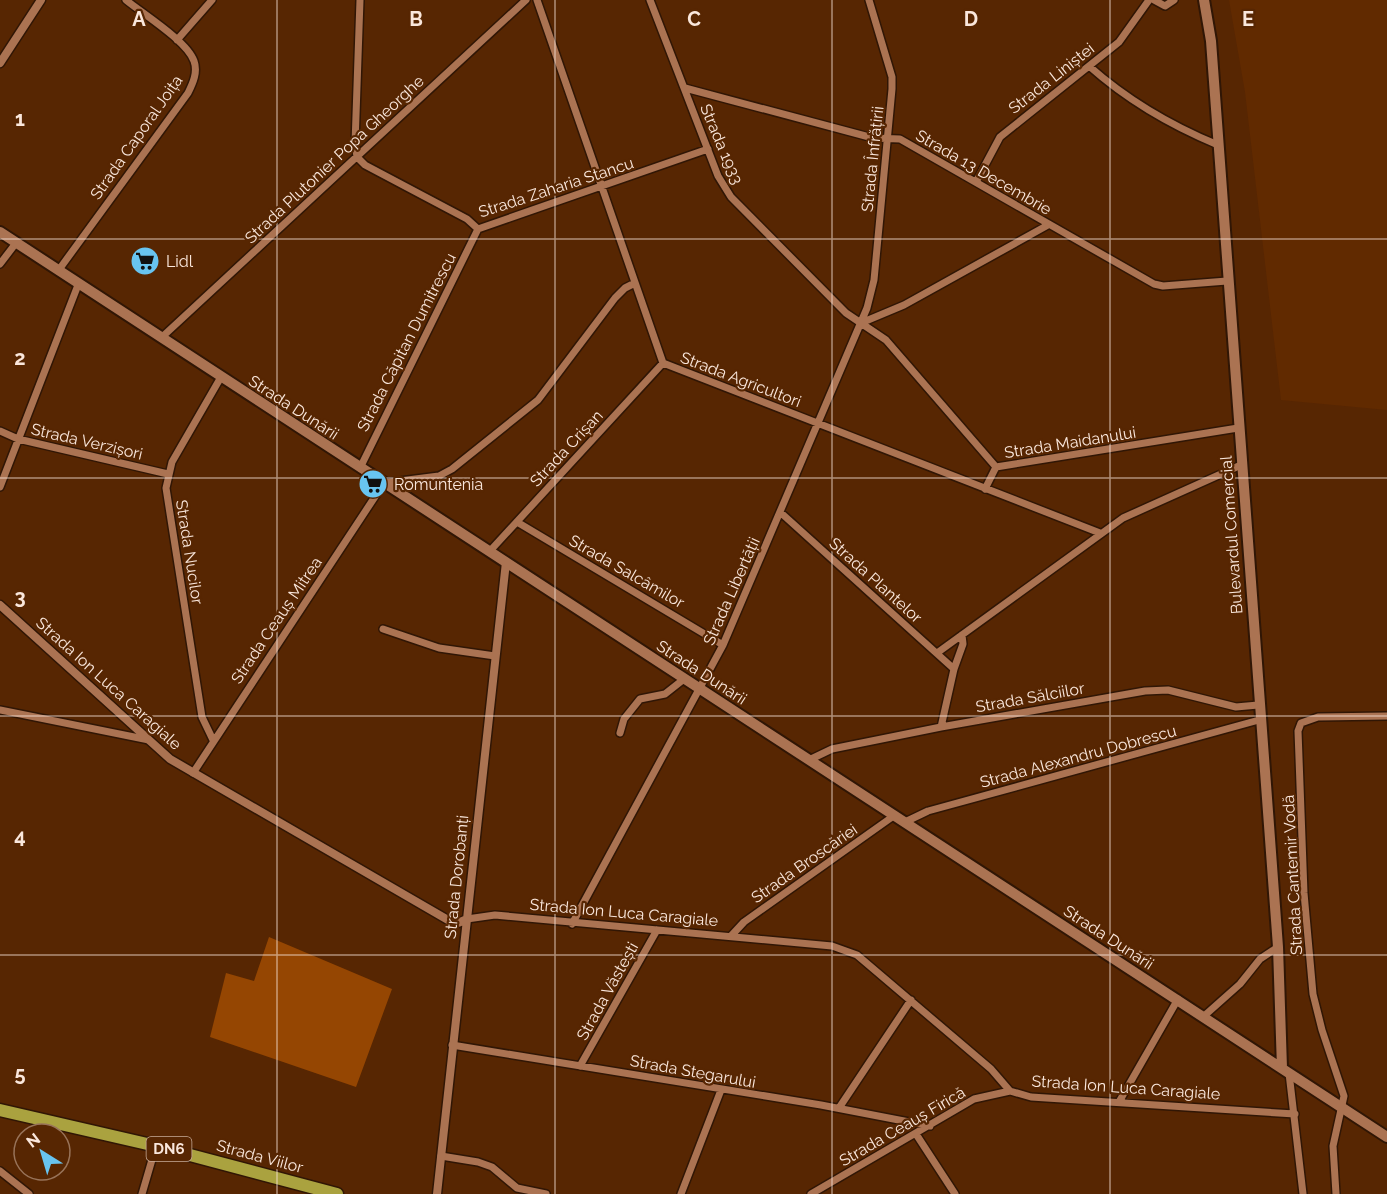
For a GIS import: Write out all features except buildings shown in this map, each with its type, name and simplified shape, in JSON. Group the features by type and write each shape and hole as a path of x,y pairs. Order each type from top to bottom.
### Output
{"highway":[{"name":"Strada Viilor","path":"0,1110 156,1146 337,1194"}],"main road":[{"name":"Bulevardul Comercial","path":"1204,0 1211,41 1286,1071"},
{"name":"Strada Dunării","path":"0,232 1387,1137"}],"street":[{"path":"0,63 41,0"},
{"name":"Strada Caporal Joița","path":"58,271 192,86 196,68 194,60 177,40 126,0"},
{"path":"177,40 212,0"},
{"path":"357,157 355,144 360,0"},
{"name":"Strada Plutonier Popa Gheorghe","path":"161,338 526,0"},
{"name":"Strada Agricultori","path":"537,0 663,363 1100,532"},
{"name":"Strada 1933","path":"650,0 718,176 731,197 846,312 861,322"},
{"name":"Strada Înfrățirii","path":"861,322 874,280 892,78 869,0"},
{"name":"Strada Liniștei","path":"976,182 1000,137 1119,42 1149,0"},
{"path":"1154,0 1166,6 1174,0"},
{"path":"1089,66 1120,91 1156,113 1218,145"},
{"name":"Strada 13 Decembrie","path":"685,88 886,140 900,139 1154,284 1162,286 1227,281"},
{"name":"Strada Zaharia Stancu","path":"357,157 365,165 467,219 478,229 708,149"},
{"path":"861,322 885,314 1048,225"},
{"name":"Strada Căpitan Dumitrescu","path":"360,468 478,229"},
{"path":"0,264 16,243"},
{"path":"384,483 439,477 469,455 538,400 619,292 635,283"},
{"path":"0,488 78,285"},
{"name":"Strada Libertății","path":"572,924 723,645 861,322"},
{"name":"Strada Maidanului","path":"861,322 886,340 996,467 1238,428"},
{"name":"Strada Crișan","path":"489,552 663,363"},
{"name":"Strada Nucilor","path":"213,740 202,717 168,504 168,474 220,377"},
{"name":"Strada Verzișori","path":"0,431 18,439 168,474"},
{"path":"937,653 1100,532 1123,518 1241,465"},
{"path":"985,489 996,467"},
{"name":"Strada Ceauș Mitrea","path":"192,773 384,483"},
{"name":"Strada Plantelor","path":"780,512 954,669"},
{"name":"Strada Salcâmilor","path":"517,522 723,645"},
{"name":"Strada Dorobanți","path":"437,1194 506,562"},
{"name":"Strada Ion Luca Caragiale","path":"0,605 170,759 448,920 458,923 495,915 572,924 832,946 857,955 991,1069 1010,1091 1031,1096 1294,1114"},
{"path":"383,629 439,648 495,656"},
{"path":"941,727 954,669 963,644 962,635"},
{"path":"620,733 624,719 640,699 665,694 684,679"},
{"name":"Strada Sălciilor","path":"808,760 832,749 1145,691 1168,690 1236,707 1258,705"},
{"path":"0,710 149,740"},
{"name":"Strada Cantemir Vodă","path":"1343,1108 1342,1087 1322,1030 1313,994 1304,892 1298,731 1301,723 1318,717 1387,716"},
{"name":"Strada Alexandru Dobrescu","path":"905,822 928,811 1259,720"},
{"name":"Strada Broscăriei","path":"731,936 744,922 895,815"},
{"name":"Strada Văstești","path":"580,1066 657,930"},
{"path":"1204,1016 1240,984 1260,959 1278,947"},
{"path":"1119,1102 1178,999"},
{"path":"840,1108 911,1000"},
{"name":"Strada Stegarului","path":"452,1046 840,1108 930,1126"},
{"path":"1286,1071 1294,1114 1303,1194"},
{"path":"681,1194 721,1090"},
{"name":"Strada Ceauș Firică","path":"811,1194 974,1100 1010,1091"},
{"path":"1336,1194 1333,1146 1343,1108"},
{"path":"916,1134 956,1194"},
{"path":"142,1194 156,1146"},
{"path":"441,1156 485,1164 515,1191 546,1194"},
{"path":"0,1171 29,1194"}],"shaded area":[{"path":"1229,0 1387,0 1387,410 1281,400 1245,92"},
{"path":"269,937 392,989 356,1087 210,1037 226,973 254,981"}],"place":[{"name":"Lidl","path":"145,261"},
{"name":"Romuntenia","path":"373,484"}]}
